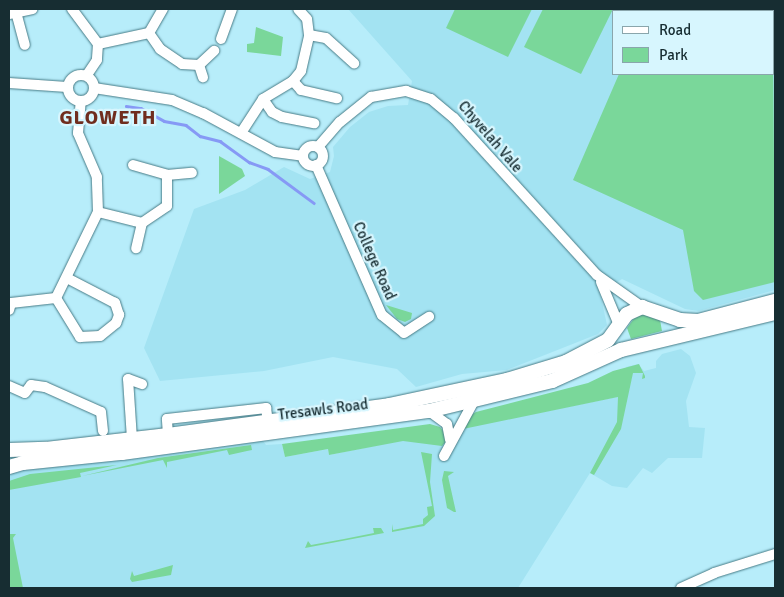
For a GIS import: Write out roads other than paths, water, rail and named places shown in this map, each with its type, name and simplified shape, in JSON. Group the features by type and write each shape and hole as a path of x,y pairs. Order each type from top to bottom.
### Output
{"highway":[{"path":"775,301 698,321 680,320 657,310 642,307 630,312 619,325 633,347 775,313"},
{"path":"657,310 667,328 662,341"},
{"name":"Tresawls Road","path":"9,450 46,449 132,440 268,423 388,405 519,377 578,357 608,340 619,325"},
{"name":"Tresawls Road","path":"9,467 22,462 122,453 429,411 552,381 633,347"}],"street":[{"path":"25,45 13,13 32,9"},
{"path":"72,9 98,44 97,60 87,76"},
{"path":"98,44 149,33 163,9"},
{"path":"225,38 232,9"},
{"path":"241,133 263,99 293,82 305,60 309,35 306,19 301,10"},
{"path":"149,33 172,59 182,64 199,65 214,51"},
{"path":"309,35 326,38 354,63"},
{"path":"199,65 203,77"},
{"path":"67,87 75,76 87,76"},
{"path":"87,76 94,88"},
{"path":"293,82 300,90 337,98"},
{"path":"9,84 67,87"},
{"path":"67,87 71,96 81,101 89,98 94,88"},
{"path":"94,88 172,100 241,133 275,152 303,156 308,164 316,165 322,158 318,147"},
{"name":"Chyvelah Vale","path":"303,156 308,147 318,147 340,122 371,97 406,91 431,99 454,118 597,275 608,293 619,325"},
{"path":"263,99 272,112 282,118 314,123"},
{"path":"56,298 98,212 97,177 78,133 81,101"},
{"path":"133,165 167,175 192,173"},
{"name":"College Road","path":"316,165 382,315 403,333 429,317"},
{"path":"136,248 142,223 167,206 167,175"},
{"path":"98,212 142,223"},
{"name":"Chyvelah Vale","path":"597,275 642,307"},
{"path":"56,298 80,337 100,336 116,323 119,315 115,302 67,278"},
{"path":"9,310 11,303 56,298"},
{"path":"132,440 124,378 142,384"},
{"path":"9,386 25,393 30,385 45,387 105,409 103,431"},
{"path":"444,456 450,441 474,401"},
{"path":"168,435 167,419 270,408 268,423"},
{"path":"429,411 447,424 450,441"},
{"path":"681,588 714,574 775,554"}],"waterway":[{"path":"126,106 141,108 164,121 186,125 200,136 220,141 249,162 268,169 314,203"}],"district":[{"name":"GLOWETH","path":"108,117"}]}
